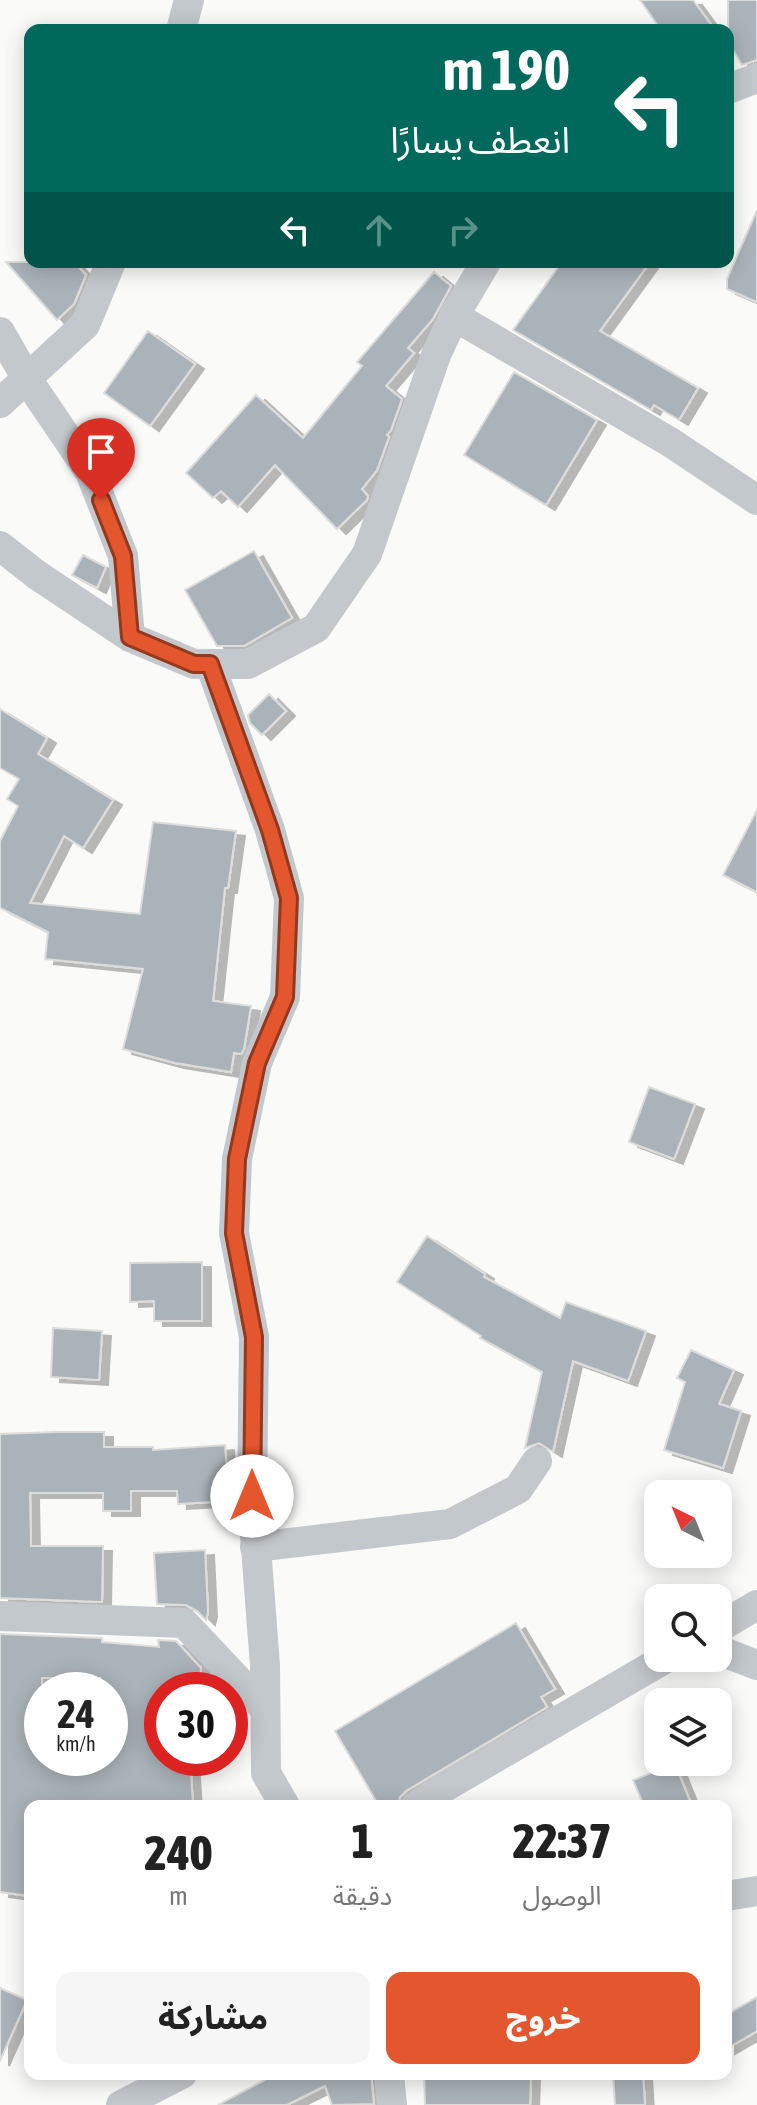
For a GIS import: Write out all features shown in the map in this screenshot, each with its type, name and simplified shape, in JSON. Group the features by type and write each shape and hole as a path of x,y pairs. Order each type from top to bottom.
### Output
{"street":[{"path":"183,24 189,0"},
{"path":"734,87 757,78"},
{"path":"0,403 85,325 109,268"},
{"path":"0,546 37,575 130,637 194,664 248,664 316,628 367,554 436,355 454,316 482,268"},
{"path":"454,316 670,442 757,500"},
{"path":"0,332 27,379 90,472 123,556 130,637"},
{"path":"210,664 270,830 289,898 285,997 257,1063 237,1159 234,1233 254,1337 252,1496 265,1665 266,1773 282,1800"},
{"path":"255,1547 450,1524 518,1489 537,1461"},
{"path":"732,1620 757,1605"},
{"path":"0,1616 184,1623 265,1709"},
{"path":"732,1655 757,1665"},
{"path":"425,1800 644,1671"},
{"path":"732,1895 757,1891"},
{"path":"121,2105 170,2080"},
{"path":"390,2080 392,2105"}],"building":[{"path":"640,0 693,0 711,24 657,24"},
{"path":"728,0 757,0 757,60 742,65 734,51 734,24 728,24"},
{"path":"757,210 757,302 727,289 727,279"},
{"path":"6,262 24,262 24,268 80,268 86,275 74,304 57,320"},
{"path":"558,268 646,268 600,331 698,388 679,420 654,405 651,410 513,330"},
{"path":"434,272 451,286 433,319 408,348 414,353 386,386 402,399 387,435 389,437 377,470 362,489 368,496 367,500 337,529 275,465 238,507 221,491 213,498 186,473 256,395 303,438 362,366 357,362"},
{"path":"148,331 195,364 150,426 104,393"},
{"path":"514,372 597,420 546,505 464,455"},
{"path":"254,551 292,618 244,646 217,646 185,590"},
{"path":"83,555 106,567 97,588 72,575"},
{"path":"269,694 286,711 262,735 250,723 248,715"},
{"path":"0,709 47,738 38,754 113,800 83,848 64,836 30,903 140,914 153,822 236,831 228,888 225,888 213,1001 251,1006 244,1049 241,1054 234,1053 231,1072 175,1063 123,1049 143,969 45,959 48,932 0,908 0,841 18,806 7,799 19,779 0,768"},
{"path":"757,810 757,892 723,875"},
{"path":"649,1087 695,1104 674,1159 629,1142"},
{"path":"427,1236 485,1274 484,1277 560,1318 566,1302 646,1331 628,1381 573,1361 553,1452 539,1443 525,1448 542,1372 480,1338 397,1282"},
{"path":"202,1262 202,1321 154,1321 154,1301 130,1302 130,1263"},
{"path":"53,1328 102,1331 99,1380 51,1377"},
{"path":"691,1350 734,1370 719,1404 741,1411 723,1468 664,1450 685,1382 677,1378"},
{"path":"104,1432 104,1447 153,1447 153,1450 225,1445 229,1501 178,1504 177,1491 131,1491 131,1511 103,1511 103,1493 30,1493 31,1546 103,1546 102,1602 0,1598 0,1434"},
{"path":"205,1550 206,1620 186,1605 157,1604 154,1553"},
{"path":"516,1623 555,1689 541,1697 547,1707 406,1791 399,1800 375,1800 335,1731"},
{"path":"0,1634 102,1638 102,1642 159,1647 158,1640 176,1641 201,1668 201,1672 144,1672 144,1776 191,1776 193,1800 24,1800 24,1895 0,1892"},
{"path":"644,1776 680,1776 690,1800 641,1800 633,1780"},
{"path":"0,1988 24,1999 24,2007 0,2061"},
{"path":"757,1997 757,2031 732,2046 732,2012"},
{"path":"265,2080 372,2080 374,2104 332,2105 325,2086 287,2105 218,2105"},
{"path":"424,2080 531,2080 530,2105 425,2105"},
{"path":"613,2080 643,2080 645,2105 615,2105"}],"route":[{"path":"101,500 123,556 130,637 194,664 210,664 270,830 289,898 285,997 257,1063 237,1159 234,1233 254,1337 252,1496"}]}
